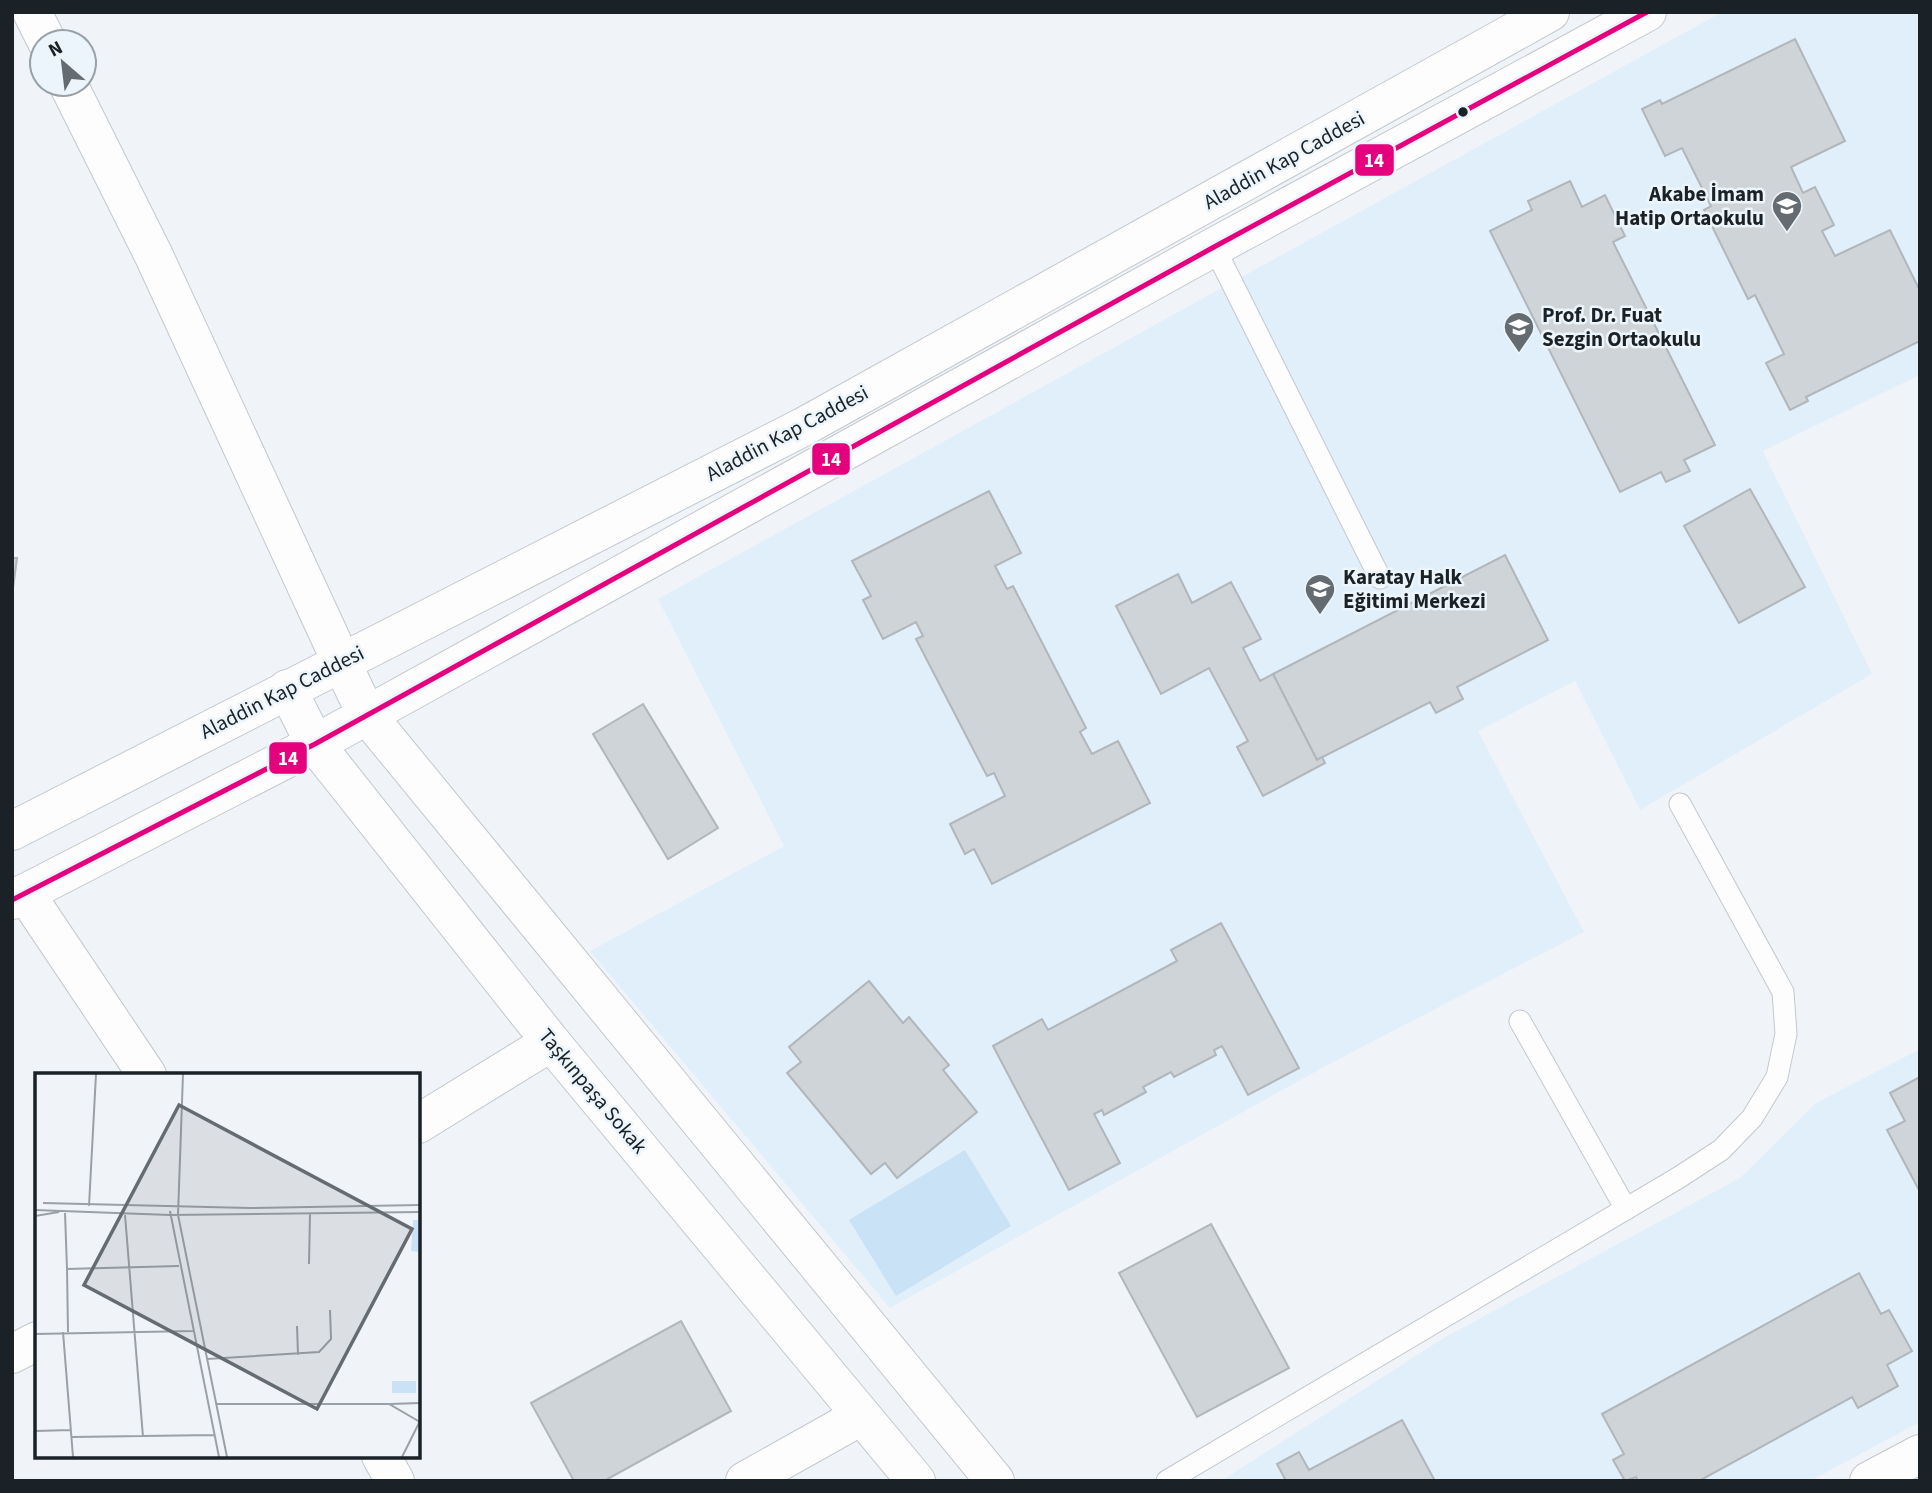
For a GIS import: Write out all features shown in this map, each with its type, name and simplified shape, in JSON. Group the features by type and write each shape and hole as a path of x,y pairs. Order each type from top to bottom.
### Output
{"street":[{"path":"32,12 40,28"},
{"name":"Aladdin Kap Caddesi","path":"12,831 803,427 1550,12"},
{"name":"Aladdin Kap Caddesi","path":"18,897 314,744 1213,247 1647,12"},
{"path":"75,98 154,256 366,714 995,1481"},
{"name":"Taşkınpaşa Sokak","path":"287,689 314,744 551,1042 916,1481"},
{"path":"18,897 146,1073"},
{"path":"420,1123 551,1042"},
{"path":"12,1354 35,1342"},
{"path":"745,1481 861,1416"},
{"path":"1869,1481 1920,1454"},
{"path":"382,1458 395,1481"}],"lane":[{"path":"1213,247 1380,578"},
{"path":"1167,1481 1626,1209 1721,1150 1752,1118 1777,1077 1786,1034 1783,992 1680,804"},
{"path":"1520,1021 1626,1209"}],"shaded area":[{"path":"1722,12 1920,12 1920,375 1763,451 1872,674 1640,810 1575,681 1478,731 1584,932 1335,1061 890,1308 590,951 784,846 658,599"},
{"path":"1920,1049 1920,1422 1810,1481 1221,1481 1442,1339 1740,1178 1816,1103"},
{"path":"965,1150 1011,1226 896,1296 849,1220"}],"building":[{"path":"1795,39 1845,141 1791,167 1803,193 1815,187 1834,225 1822,231 1835,256 1890,230 1920,291 1920,341 1806,397 1808,401 1790,410 1766,363 1784,354 1755,295 1748,299 1704,210 1711,206 1682,148 1665,156 1642,109 1660,100 1662,104"},
{"path":"1570,181 1582,207 1605,195 1625,236 1613,242 1715,445 1684,460 1690,471 1666,482 1661,472 1620,492 1490,231 1532,210 1528,201"},
{"path":"1750,489 1805,587 1739,623 1684,526"},
{"path":"989,491 1021,553 995,566 1007,589 1013,586 1086,728 1080,732 1092,754 1118,741 1150,803 992,884 974,849 965,854 950,824 1005,796 994,773 987,776 916,639 923,636 916,622 883,639 863,600 871,596 852,561"},
{"path":"1505,555 1548,640 1457,687 1463,699 1436,713 1430,702 1317,760 1273,674"},
{"path":"12,558 17,558 12,596"},
{"path":"1178,574 1192,603 1231,582 1261,639 1243,648 1260,681 1273,674 1317,760 1322,757 1325,763 1263,796 1237,747 1248,741 1209,668 1161,694 1116,606"},
{"path":"643,704 718,828 668,859 593,734"},
{"path":"1221,923 1299,1068 1248,1095 1222,1046 1214,1050 1216,1055 1174,1077 1171,1072 1143,1087 1146,1092 1104,1115 1102,1110 1094,1114 1120,1163 1069,1190 993,1046 1042,1019 1048,1030 1177,961 1171,950"},
{"path":"869,981 903,1023 909,1017 949,1065 943,1070 977,1112 897,1178 885,1163 871,1174 787,1073 801,1062 789,1047"},
{"path":"1920,1077 1920,1192 1887,1130 1905,1121 1890,1093"},
{"path":"1211,1224 1289,1368 1197,1417 1119,1273"},
{"path":"1859,1273 1881,1314 1889,1310 1912,1351 1887,1365 1898,1386 1858,1408 1852,1397 1699,1481 1638,1481 1636,1477 1625,1481 1613,1460 1624,1454 1602,1414"},
{"path":"681,1321 731,1411 604,1481 574,1481 531,1403"},
{"path":"1402,1420 1435,1481 1286,1481 1277,1464 1299,1452 1309,1470"}],"transit line":[{"name":"14","path":"12,900 315,744 1214,247 1647,12"}],"place":[{"name":"Akabe İmam Hatip Ortaokulu","path":"1787,233"},
{"name":"Prof. Dr. Fuat Sezgin Ortaokulu","path":"1519,354"},
{"name":"Karatay Halk Eğitimi Merkezi","path":"1320,616"}]}
